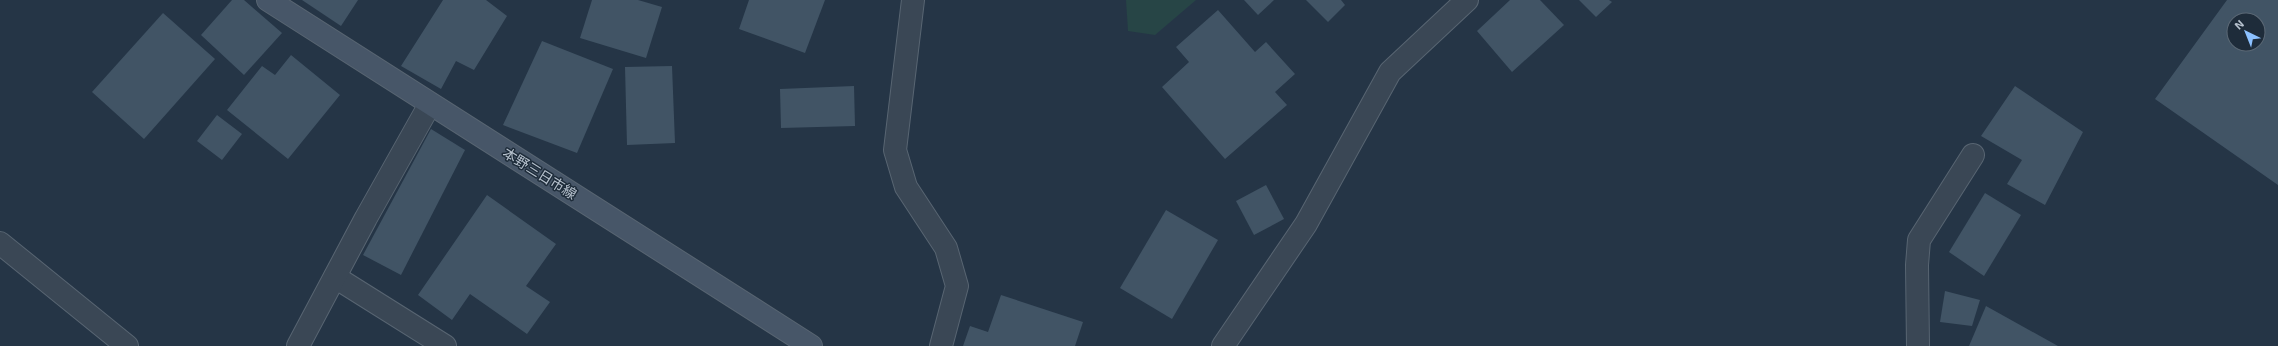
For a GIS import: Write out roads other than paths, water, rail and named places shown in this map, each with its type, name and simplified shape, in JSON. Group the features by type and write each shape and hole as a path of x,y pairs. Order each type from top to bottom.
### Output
{"main road":[{"name":"本野三日市線","path":"268,0 812,346"}],"street":[{"path":"913,0 895,150 906,187 946,248 957,286 941,346"},
{"path":"1223,346 1306,224 1390,72 1468,0"},
{"path":"298,346 430,104"},
{"path":"1918,346 1917,266 1919,240 1973,155"},
{"path":"0,244 127,346"},
{"path":"335,277 445,346"}]}
